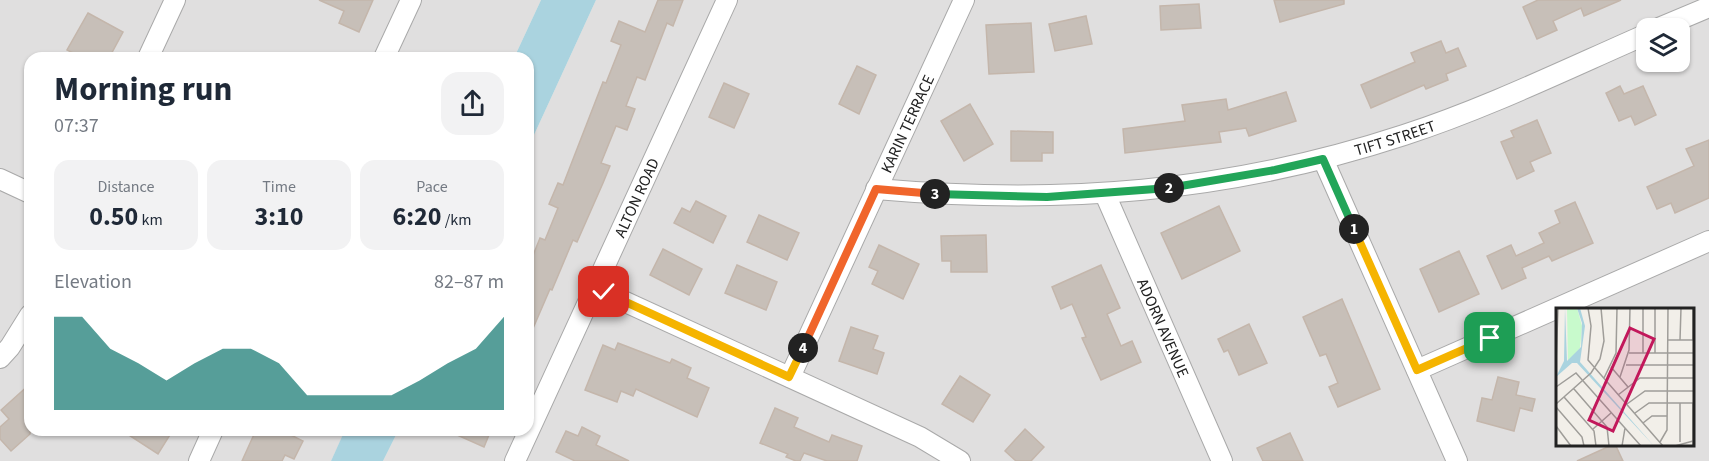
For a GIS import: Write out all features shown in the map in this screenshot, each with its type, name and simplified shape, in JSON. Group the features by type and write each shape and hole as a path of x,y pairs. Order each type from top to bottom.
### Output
{"street":[{"path":"151,52 175,0"},
{"path":"387,52 411,0"},
{"name":"ALTON ROAD","path":"534,420 727,0"},
{"name":"KARIN TERRACE","path":"789,377 964,0"},
{"path":"1683,18 1709,7"},
{"name":"TIFT STREET","path":"876,189 983,197 1047,197 1105,194 1212,182 1323,159 1375,144 1446,120 1636,39"},
{"path":"1323,159 1456,461"},
{"path":"0,179 24,190"},
{"name":"ADORN AVENUE","path":"1105,194 1222,461"},
{"path":"1557,308 1709,241"},
{"path":"595,288 920,437 960,461"},
{"path":"1417,370 1556,309"},
{"path":"0,358 24,325"},
{"path":"200,461 210,436"},
{"name":"ALTON ROAD","path":"515,461 527,436"}],"shaded area":[{"path":"0,0 541,0 517,52 24,52 24,436 343,436 331,461 0,461"},
{"path":"596,0 1709,0 1709,461 383,461 396,436 534,436 534,135"}],"water":[{"path":"541,0 596,0 534,135 534,52 517,52"},
{"path":"342,436 396,436 383,461 331,461"}],"building":[{"path":"319,0 373,0 359,32 339,23 344,11"},
{"path":"658,0 683,0 673,26 667,23 645,80 637,77 626,106 635,109 627,130 616,126 601,163 610,166 577,242 573,240 534,326 534,253 540,238 545,240 558,208 549,204 558,183 563,185 603,82 606,83 621,45 611,41 619,21 645,32"},
{"path":"1274,0 1344,0 1344,4 1280,22"},
{"path":"1538,0 1621,0 1584,16 1581,8 1553,21 1557,30 1537,39 1523,7"},
{"path":"1199,4 1201,28 1161,30 1160,6"},
{"path":"88,13 123,32 112,52 71,52 67,50"},
{"path":"1086,16 1092,44 1055,51 1049,24"},
{"path":"1031,23 1034,72 989,74 986,25"},
{"path":"1441,41 1446,53 1458,48 1466,66 1446,74 1448,80 1426,89 1424,85 1371,108 1361,85 1415,62 1411,53"},
{"path":"857,66 876,75 859,114 839,104"},
{"path":"724,83 749,94 734,128 709,117"},
{"path":"1620,86 1624,94 1643,86 1656,115 1635,125 1631,116 1619,121 1606,93"},
{"path":"1286,92 1296,121 1249,136 1246,128 1219,132 1221,142 1125,153 1123,129 1185,121 1182,105 1226,99 1228,110"},
{"path":"970,104 993,144 964,161 941,121"},
{"path":"1537,120 1551,153 1530,162 1534,171 1517,179 1501,142 1514,137 1511,131"},
{"path":"1011,131 1053,132 1053,153 1042,153 1042,161 1011,161"},
{"path":"1709,140 1709,198 1675,213 1671,203 1657,209 1647,187 1694,166 1686,149"},
{"path":"696,201 726,216 713,243 674,223 682,208 690,212"},
{"path":"1575,202 1593,243 1552,261 1549,256 1522,268 1526,278 1502,289 1487,256 1511,245 1516,256 1544,243 1539,233 1560,223 1555,211"},
{"path":"1219,206 1240,251 1182,279 1161,233"},
{"path":"759,215 799,233 787,260 747,242"},
{"path":"986,235 987,272 951,272 951,261 942,261 941,236"},
{"path":"879,245 919,264 903,299 872,284 878,271 869,267"},
{"path":"663,249 702,269 689,295 650,275"},
{"path":"1459,251 1479,294 1439,312 1420,269"},
{"path":"737,265 777,282 766,310 725,293"},
{"path":"1101,265 1120,308 1107,314 1121,346 1132,341 1141,362 1101,380 1082,338 1086,337 1072,304 1061,309 1052,287"},
{"path":"1342,299 1380,389 1338,407 1329,387 1338,383 1326,354 1320,356 1303,317"},
{"path":"1249,324 1267,363 1239,375 1228,350 1224,352 1218,339"},
{"path":"851,327 878,336 873,349 884,353 877,374 839,361"},
{"path":"618,343 670,363 672,359 691,368 687,378 709,388 697,417 636,389 633,396 621,391 617,402 585,390 603,345 615,350"},
{"path":"960,376 990,395 973,422 942,404"},
{"path":"1498,377 1519,382 1516,395 1535,399 1532,411 1520,408 1514,431 1477,421 1482,398 1492,400"},
{"path":"24,389 24,436 28,436 11,451 0,439 0,427 9,419 1,410"},
{"path":"775,408 798,418 794,427 829,442 832,435 862,446 857,461 827,461 804,453 800,461 796,461 786,457 788,454 760,443"},
{"path":"582,427 600,436 596,445 629,461 575,461 556,452 566,431 578,436"},
{"path":"1025,429 1044,447 1031,461 1016,461 1005,451"},
{"path":"1290,433 1303,461 1263,461 1257,448"},
{"path":"130,436 169,436 158,454"},
{"path":"253,436 293,436 303,441 294,459 285,455 282,461 242,461"},
{"path":"459,436 489,436 484,447"},
{"path":"1610,446 1616,446 1623,461 1577,461"}],"route":[{"path":"604,292 789,377 876,189 983,197 1105,194 1212,182 1323,159 1417,370 1490,338"}]}
